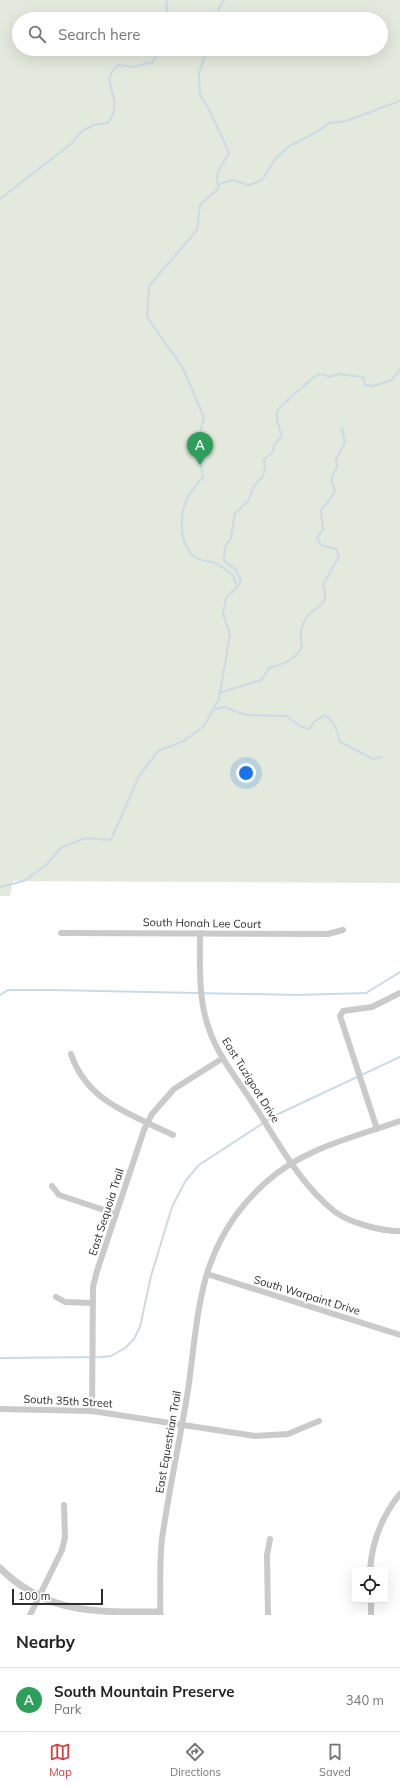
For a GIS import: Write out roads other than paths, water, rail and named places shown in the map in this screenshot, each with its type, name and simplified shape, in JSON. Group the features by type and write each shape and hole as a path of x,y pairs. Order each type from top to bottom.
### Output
{"street":[{"name":"South Honah Lee Court","path":"61,933 328,934 343,930"},
{"name":"East Tuzigoot Drive","path":"200,933 200,987 209,1030 223,1058 291,1163 312,1191 335,1212 363,1225 392,1231 400,1231"},
{"path":"377,1129 341,1022 341,1013 346,1010 372,1006 400,993"},
{"path":"71,1054 80,1076 102,1099 173,1136"},
{"name":"East Sequoia Trail","path":"92,1411 93,1287 144,1130 152,1114 174,1089 223,1058"},
{"name":"East Equestrian Trail","path":"160,1613 162,1541 183,1425 203,1290 212,1258 230,1223 244,1204 265,1183 291,1163 316,1150 400,1121"},
{"path":"52,1186 59,1195 116,1214"},
{"name":"South Warpaint Drive","path":"207,1274 400,1335"},
{"path":"56,1297 65,1302 92,1303"},
{"name":"South 35th Street","path":"0,1409 92,1411 255,1436 288,1434 319,1421"},
{"path":"370,1567 373,1545 379,1526 400,1494"},
{"path":"30,1615 62,1550 64,1537 64,1505"},
{"path":"268,1615 267,1555 270,1539"},
{"path":"0,1568 23,1588 59,1606 88,1611 160,1613"},
{"path":"371,1603 371,1615"}],"waterway":[{"path":"166,0 167,12"},
{"path":"218,12 224,0"},
{"path":"0,199 72,143 82,131 94,125 108,123 113,114 114,106 110,78 112,72 118,65 134,67 153,62 156,56"},
{"path":"0,887 24,881 46,865 62,847 86,838 111,840 139,776 158,751 184,741 204,726 219,699 230,635 223,614 226,598 237,587 233,575 215,563 197,558 186,546 183,538 182,520 185,504 191,491 203,477 197,444 204,418 183,368 147,317 149,286 197,230 200,205 219,188 217,183 218,174 229,153 208,107 200,95 199,74 205,56"},
{"path":"219,184 233,180 249,185 262,180 276,158 288,147 317,132 329,123 346,121 400,101"},
{"path":"237,587 241,581 236,570 224,560 225,547 231,538 235,513 249,500 253,487 263,476 265,468 264,459 273,452 274,445 282,436 277,417 280,407 314,377 320,374 330,377 339,374 363,377 365,385 373,386 392,380 400,369"},
{"path":"219,693 261,680 270,667 280,665 296,655 302,647 301,634 304,622 309,614 324,602 325,594 323,585 339,556 336,549 321,545 317,538 323,530 321,510 335,491 332,477 337,468 336,459 345,443 342,428"},
{"path":"214,709 224,707 246,715 286,716 300,726 309,729 314,722 325,715 335,726 339,741 373,759 381,757"},
{"path":"0,995 8,990 297,995 366,993 400,972"},
{"path":"0,1358 102,1357 111,1356 125,1348 134,1339 140,1327 151,1276 172,1207 186,1180 199,1165 274,1116 400,1057"}],"place":[{"name":"South Mountain Preserve","path":"200,465"}]}
